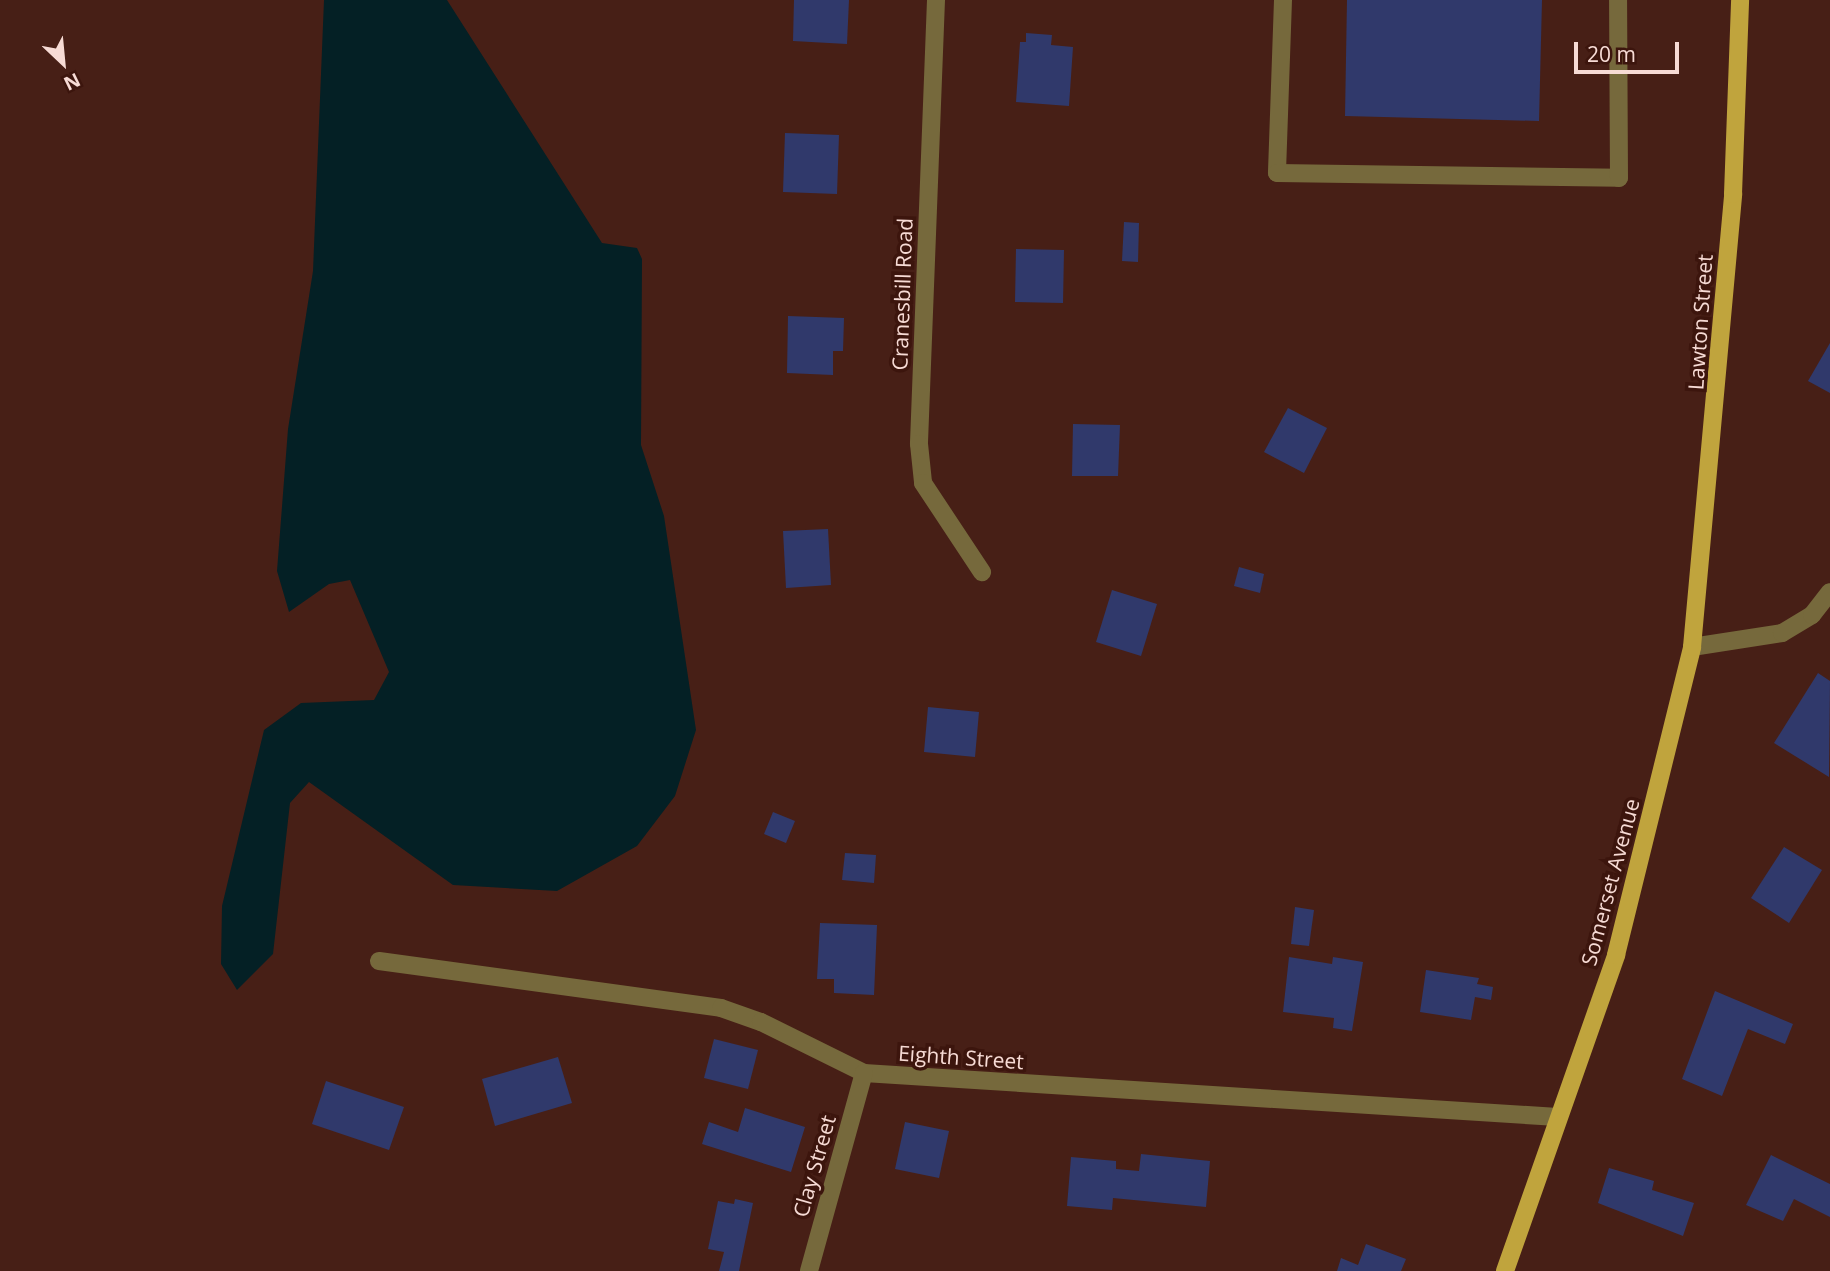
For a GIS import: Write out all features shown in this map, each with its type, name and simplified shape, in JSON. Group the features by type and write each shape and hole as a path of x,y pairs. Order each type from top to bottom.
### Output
{"main road":[{"name":"Lawton Street","path":"1692,647 1729,248 1740,0"},
{"name":"Somerset Avenue","path":"1505,1271 1629,911 1692,647"}],"street":[{"name":"Cranesbill Road","path":"936,0 919,444 923,483 982,572"},
{"path":"1283,0 1278,173 1619,178 1618,0"},
{"path":"1692,647 1783,633 1812,615 1830,592"},
{"name":"Eighth Street","path":"379,961 721,1007 864,1073 1558,1117"},
{"name":"Clay Street","path":"809,1271 864,1073"}],"water":[{"path":"324,0 447,0 602,243 637,248 642,259 641,445 664,516 696,730 675,796 637,846 557,891 453,885 309,782 290,803 273,954 237,990 221,964 222,906 264,730 301,703 374,700 389,672 350,580 329,584 289,612 277,571 288,429 313,271"}],"building":[{"path":"794,0 849,0 847,44 793,41"},
{"path":"1347,0 1542,0 1539,121 1345,116"},
{"path":"1026,33 1052,35 1051,45 1073,47 1069,106 1016,102 1020,42 1026,42"},
{"path":"785,133 839,135 837,194 783,192"},
{"path":"1124,222 1139,223 1138,262 1122,261"},
{"path":"1016,249 1064,250 1063,303 1015,302"},
{"path":"788,316 844,318 843,351 833,351 833,375 787,373"},
{"path":"1830,343 1830,393 1808,381"},
{"path":"1288,408 1327,428 1304,473 1264,452"},
{"path":"1073,424 1120,425 1118,476 1072,476"},
{"path":"828,529 831,585 786,588 783,531"},
{"path":"1239,567 1264,574 1260,593 1234,586"},
{"path":"1112,590 1157,604 1141,656 1096,642"},
{"path":"1818,673 1830,681 1829,777 1774,743"},
{"path":"928,707 979,712 975,757 924,752"},
{"path":"773,812 795,821 786,843 764,834"},
{"path":"1784,847 1822,870 1789,923 1751,898"},
{"path":"845,853 876,855 874,883 842,880"},
{"path":"1295,907 1314,910 1309,946 1291,944"},
{"path":"820,923 877,925 874,995 834,993 834,979 817,979"},
{"path":"1289,957 1332,964 1333,957 1363,962 1352,1031 1333,1028 1334,1018 1283,1012"},
{"path":"1426,970 1479,978 1477,984 1493,987 1491,1000 1475,997 1471,1020 1420,1012"},
{"path":"1715,991 1793,1024 1785,1044 1748,1029 1722,1096 1682,1079"},
{"path":"714,1039 758,1050 748,1089 704,1078"},
{"path":"558,1057 572,1103 495,1126 482,1079"},
{"path":"326,1081 404,1107 389,1150 312,1124"},
{"path":"745,1108 805,1127 791,1172 702,1144 709,1122 738,1132"},
{"path":"905,1122 949,1131 939,1178 895,1169"},
{"path":"1141,1154 1210,1161 1206,1207 1113,1198 1112,1210 1067,1206 1071,1157 1116,1161 1116,1169 1139,1171"},
{"path":"1771,1155 1830,1184 1830,1217 1794,1199 1783,1221 1746,1205"},
{"path":"1609,1168 1654,1181 1652,1190 1694,1203 1683,1236 1598,1203"},
{"path":"735,1199 753,1203 739,1271 719,1271 724,1252 708,1249 718,1201 734,1204"},
{"path":"1366,1244 1406,1259 1401,1271 1337,1271 1341,1258 1358,1265"}]}
